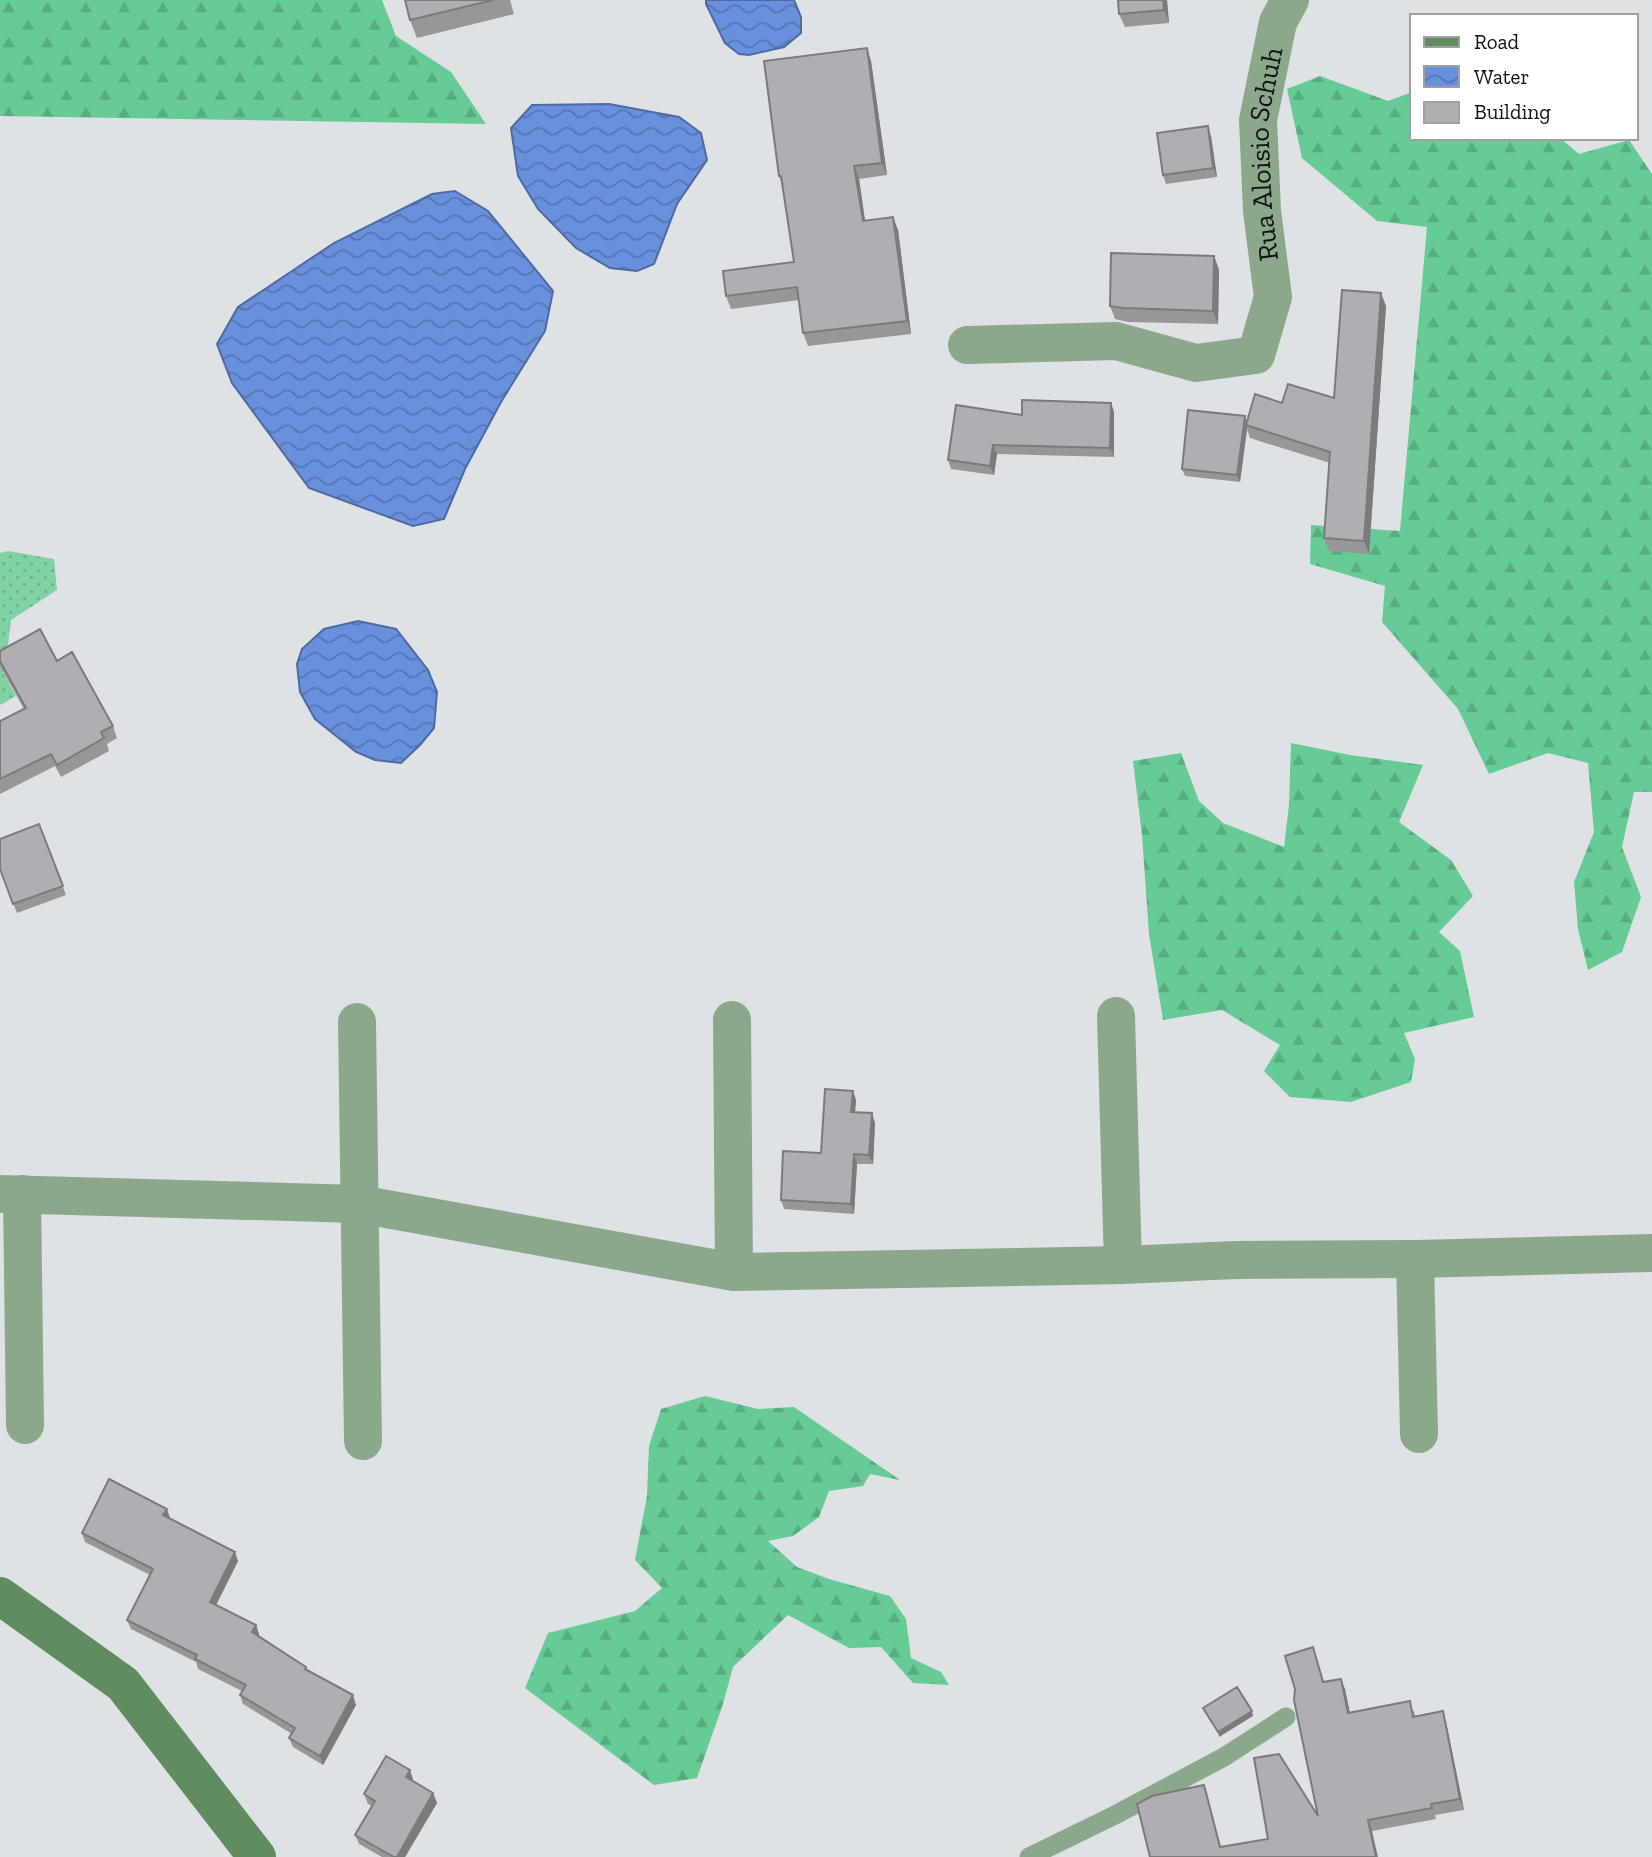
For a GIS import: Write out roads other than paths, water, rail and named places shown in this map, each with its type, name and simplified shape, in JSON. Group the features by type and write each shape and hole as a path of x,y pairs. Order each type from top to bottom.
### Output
{"street":[{"name":"Rua Aloisio Schuh","path":"967,345 1116,341 1196,363 1256,355 1273,297 1262,211 1258,120 1278,22 1290,0"},
{"path":"1116,1016 1123,1265"},
{"path":"732,1020 734,1272"},
{"path":"357,1023 363,1441"},
{"path":"25,1425 11,1194 359,1204 734,1272 1652,1253"},
{"path":"1415,1259 1419,1434"},
{"path":"0,1596 123,1684 257,1857"}],"lane":[{"path":"1029,1857 1115,1815 1224,1756 1286,1717"}],"water":[{"path":"706,0 794,0 801,17 801,33 784,47 749,55 739,54 725,43"},
{"path":"609,104 679,117 701,133 707,160 677,204 654,264 637,271 610,268 576,248 538,209 518,176 511,128 532,105"},
{"path":"455,191 488,211 553,291 545,331 501,402 465,469 444,519 413,526 309,488 232,383 217,344 238,307 334,243 432,194"},
{"path":"358,621 396,629 428,670 437,692 434,728 401,763 375,760 356,752 315,719 300,692 297,664 302,649 324,629"}]}
